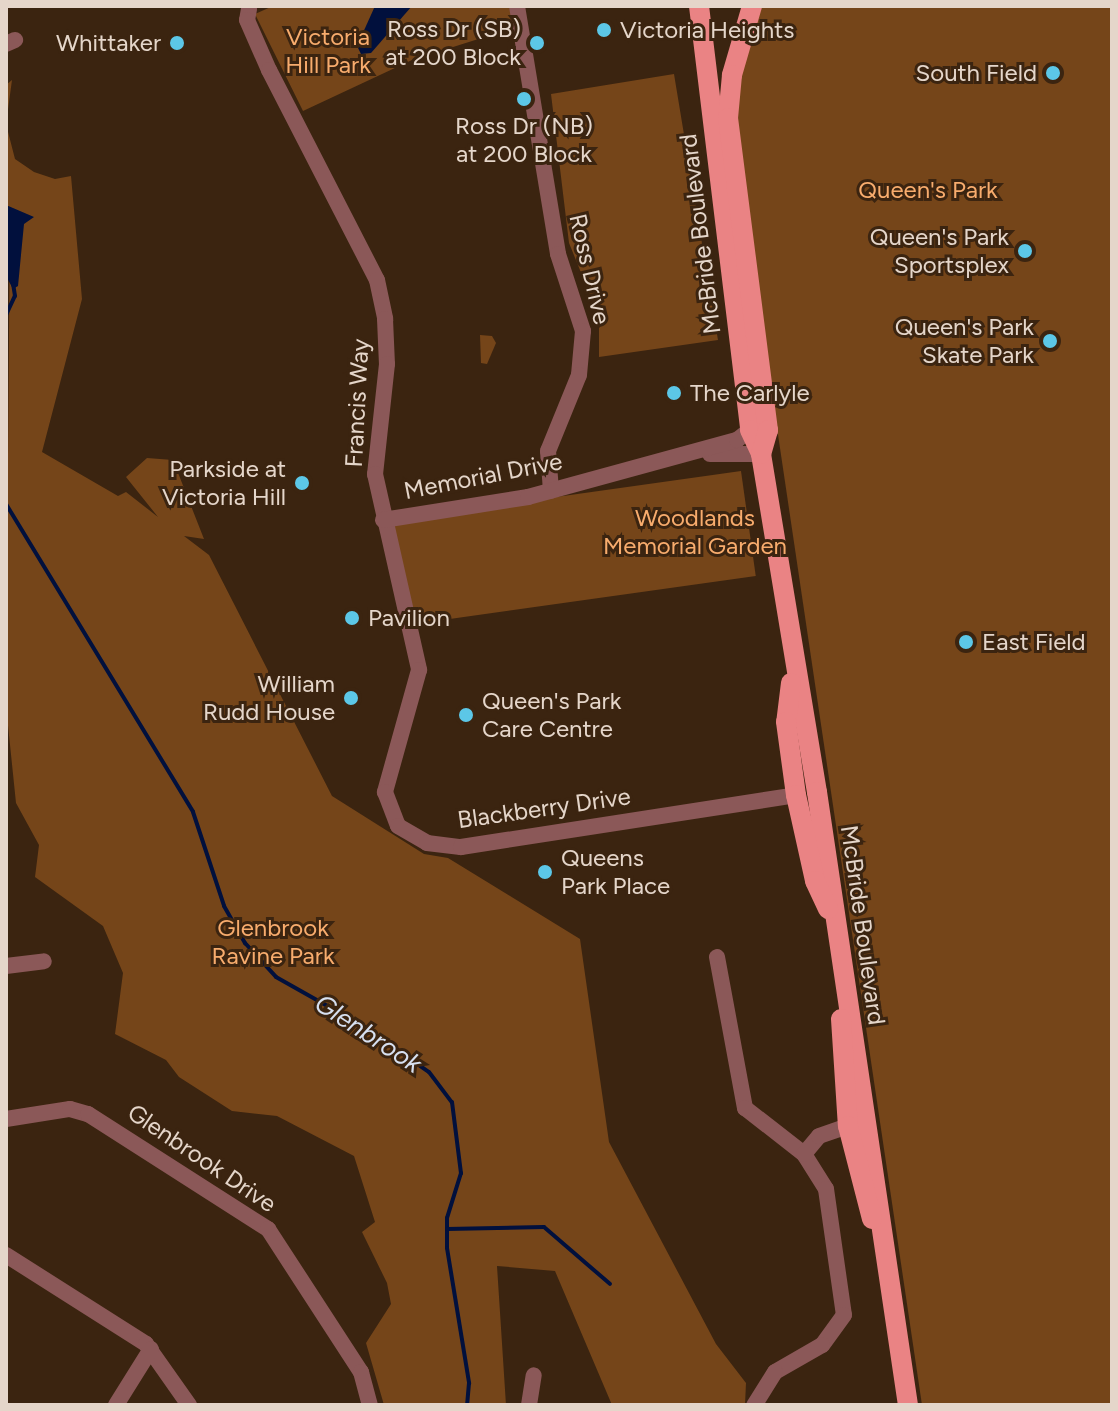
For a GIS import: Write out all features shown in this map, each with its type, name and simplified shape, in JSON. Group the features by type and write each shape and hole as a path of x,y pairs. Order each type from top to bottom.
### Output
{"main road":[{"name":"McBride Boulevard","path":"699,6 750,430 761,454 838,932 908,1405"},
{"path":"714,135 720,67 737,6"},
{"name":"McBride Boulevard","path":"752,6 732,75 728,118 768,430 761,454"},
{"path":"793,663 786,722 796,795 815,881 838,932"},
{"path":"843,966 840,1057 848,1126 862,1191 887,1260"}],"street":[{"name":"Ross Drive","path":"517,6 558,254 583,331 576,385 548,451 551,491"},
{"name":"Francis Way","path":"249,7 247,20 269,70 377,280 385,319 387,364 376,432 383,520 415,642"},
{"name":"Memorial Drive","path":"383,520 551,491 617,469 737,440 750,430"},
{"name":"Memorial Drive","path":"685,455 761,454"},
{"name":"Blackberry Drive","path":"415,642 417,687 385,792 398,826 412,837 461,847 796,795"},
{"path":"717,957 745,1108 804,1154 826,1189 844,1315 822,1345 775,1372 754,1405"},
{"path":"6,966 44,961"},
{"name":"Glenbrook Drive","path":"6,1119 70,1109 88,1114 268,1229 361,1372 368,1404"},
{"path":"804,1154 819,1136 848,1126"},
{"path":"6,1255 151,1349 189,1405"},
{"path":"116,1405 151,1349"},
{"path":"529,1405 534,1375"}],"green space":[{"name":"Victoria Hill Park","path":"273,6 509,6 516,27 412,60 303,111 255,14"},
{"name":"Queen's Park","path":"759,6 1112,6 1112,1405 922,1405 738,165 735,105 744,49"},
{"path":"674,74 718,340 599,357 599,317 569,243 551,94"},
{"path":"12,80 6,124 6,85"},
{"name":"Glenbrook Ravine Park","path":"6,124 15,159 34,172 55,179 71,176 82,299 42,452 118,496 126,492 158,517 126,477 147,458 173,460 204,539 184,536 209,555 332,796 424,854 448,858 580,939 609,1142 716,1344 746,1383 745,1405 612,1405 555,1271 497,1266 506,1405 384,1405 366,1343 391,1304 387,1283 362,1232 375,1222 354,1156 277,1116 232,1111 179,1077 166,1060 115,1034 123,973 103,926 35,877 39,845 16,803 6,706 10,208 6,205"},
{"path":"480,335 492,336 496,343 487,364 481,363"},
{"name":"Woodlands Memorial Garden","path":"741,471 756,576 407,625 392,520"}],"shaded area":[{"path":"375,6 412,6 371,53 361,54 357,46"},
{"path":"6,205 34,217 24,224 18,286 13,289 6,276"}],"waterway":[{"name":"Glenbrook","path":"6,315 15,296 13,284"},
{"name":"Glenbrook","path":"6,504 193,812 224,906 245,943 276,977 363,1026 429,1072 452,1102 461,1173 447,1218 447,1248 469,1383 467,1405"},
{"path":"447,1229 544,1227 610,1284"}],"place":[{"name":"Victoria Heights","path":"604,30"},
{"name":"Whittaker","path":"177,43"},
{"name":"Ross Dr (SB) at 200 Block","path":"537,43"},
{"name":"South Field","path":"1053,73"},
{"name":"Ross Dr (NB) at 200 Block","path":"524,99"},
{"name":"Queen's Park Sportsplex","path":"1025,251"},
{"name":"Queen's Park Skate Park","path":"1050,341"},
{"name":"The Carlyle","path":"674,393"},
{"name":"Parkside at Victoria Hill","path":"302,483"},
{"name":"Pavilion","path":"352,618"},
{"name":"East Field","path":"966,642"},
{"name":"William Rudd House","path":"351,698"},
{"name":"Queen's Park Care Centre","path":"466,715"},
{"name":"Queens Park Place","path":"545,872"}]}
